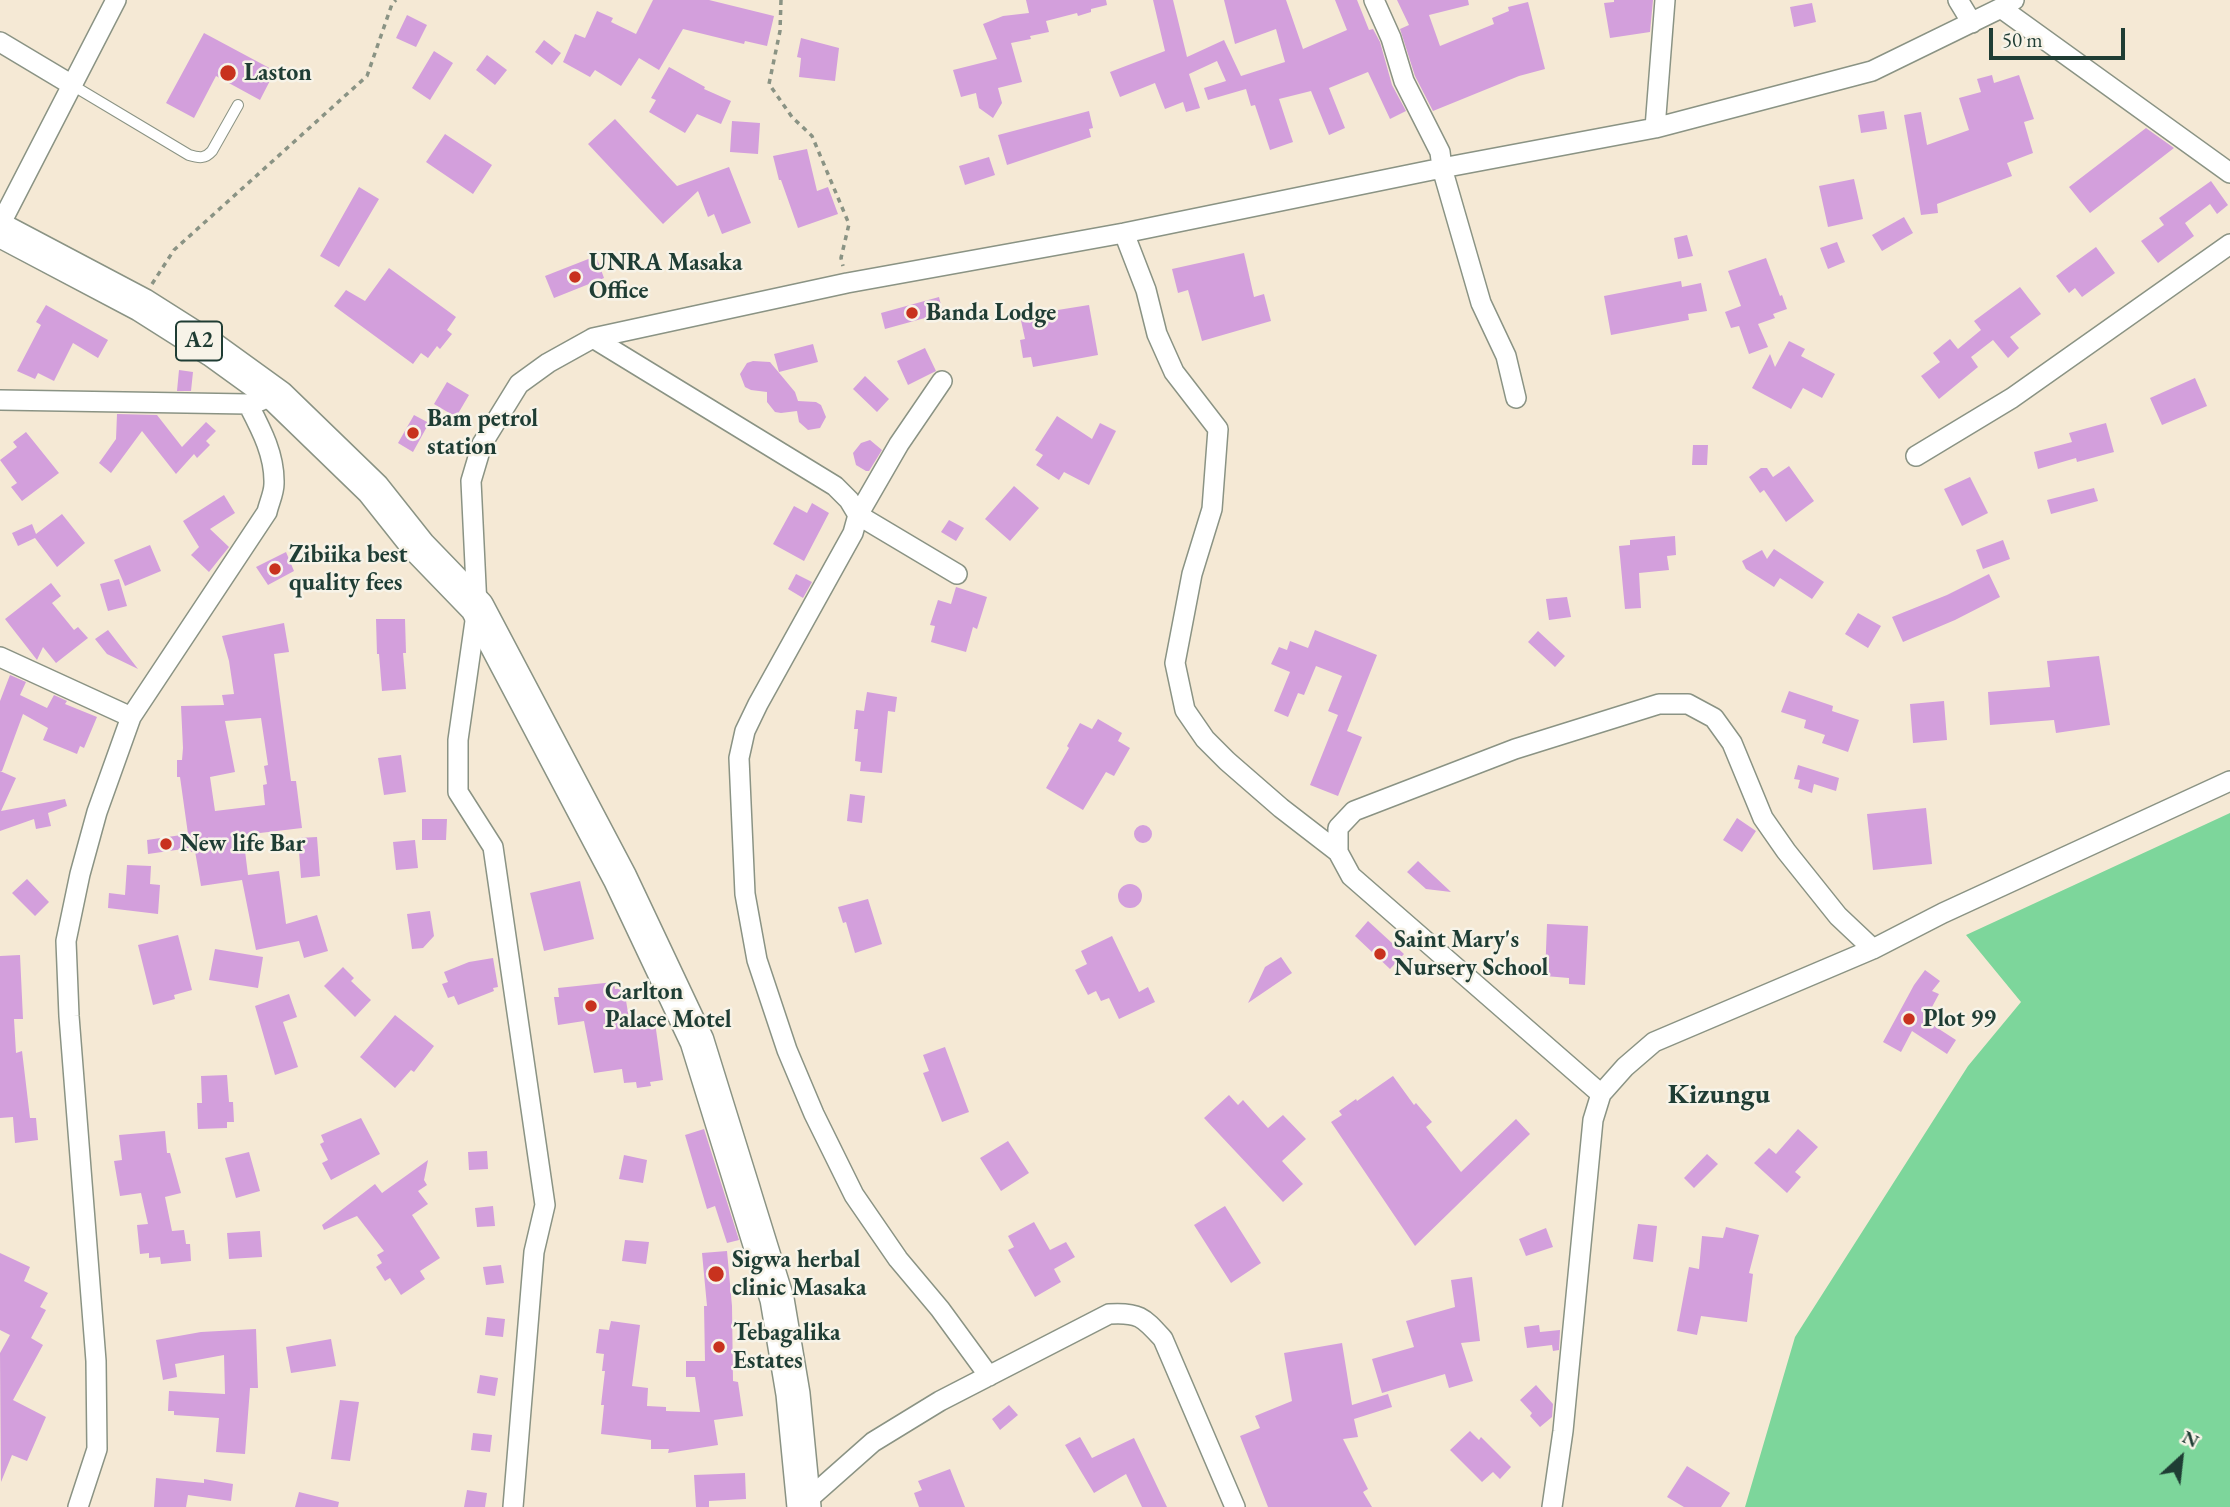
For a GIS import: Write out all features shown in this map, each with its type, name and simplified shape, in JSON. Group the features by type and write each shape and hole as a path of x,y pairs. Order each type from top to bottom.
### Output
{"highway":[{"name":"A2","path":"0,228 142,305 213,350 263,401 373,489 419,547 477,607 620,878 697,1041 777,1299 793,1394 804,1505"}],"street":[{"path":"0,228 116,0"},
{"path":"1374,0 1391,38 1404,82 1440,152 1442,168 1481,303 1506,356 1516,398"},
{"path":"1655,128 1665,0"},
{"path":"1958,0 1972,23"},
{"path":"513,1507 534,1252 545,1205 494,847 458,792 458,740 477,607 471,481 481,444 519,384 548,363 593,338 847,283 1124,233 1655,128 1872,71 2008,4 2230,173"},
{"path":"0,42 72,85"},
{"path":"1124,233 1146,290 1157,334 1174,372 1219,429 1212,509 1192,574 1175,663 1185,710 1205,739 1227,761 1281,808 1338,852 1351,876 1601,1094"},
{"path":"1916,456 2011,398 2230,244"},
{"path":"593,338 835,486 849,500 858,515 957,574"},
{"path":"942,381 899,444 858,515 853,533 745,731 739,758 745,894 757,960 787,1050 814,1114 854,1195 898,1259 940,1309 989,1376"},
{"path":"0,400 263,401 264,435 272,460 275,487 267,512 131,717 97,812 66,941 69,1016 96,1361 97,1449 78,1507"},
{"path":"0,657 131,717"},
{"path":"1338,852 1338,828 1354,811 1515,749 1659,704 1688,704 1714,718 1732,743 1763,818 1778,840 1838,916 1873,949"},
{"path":"1552,1507 1563,1431 1593,1120 1601,1094 1625,1067 1654,1042 1873,949 2230,781"},
{"path":"804,1505 873,1442 940,1401 1110,1314 1125,1313 1144,1318 1163,1339 1236,1507"}],"lane":[{"path":"72,85 189,155 199,158 207,157 212,151 237,105"}],"path":[{"path":"142,305 159,271 174,250 367,76 396,0"},
{"path":"781,0 780,31 769,84 792,117 812,136 849,224 841,258 847,283"}],"green space":[{"path":"2230,813 2230,1507 1745,1507 1795,1337 1968,1066 2021,1002 1966,935"}],"building":[{"path":"653,0 709,0 774,16 767,46 745,41 744,44 683,29 659,70 639,58 621,86 595,70 590,77 563,62 575,34 585,38 597,11 613,18 611,22 636,34"},
{"path":"1026,0 1106,0 1107,5 1078,16 1077,13 1046,21 1049,32 1011,43 1022,82 998,88 1002,103 993,118 979,108 976,93 961,97 953,70 997,59 983,24 1003,16 1029,13"},
{"path":"1153,0 1173,0 1187,57 1224,40 1241,76 1285,62 1276,29 1235,44 1224,0 1286,0 1303,49 1347,30 1335,0 1357,0 1369,30 1373,29 1380,42 1392,85 1406,111 1390,119 1368,72 1329,88 1345,128 1329,135 1311,91 1279,99 1293,142 1270,150 1255,105 1251,106 1246,89 1208,100 1204,88 1226,81 1217,61 1189,74 1200,108 1186,112 1183,102 1165,109 1155,83 1120,97 1110,72 1165,51"},
{"path":"1397,0 1468,0 1469,5 1429,15 1440,46 1494,24 1492,18 1509,11 1508,7 1528,2 1545,69 1519,76 1433,111 1415,76 1400,29 1409,25"},
{"path":"1614,0 1653,0 1650,32 1610,38 1604,3"},
{"path":"1812,3 1816,22 1794,27 1790,7"},
{"path":"407,15 427,25 416,47 396,38"},
{"name":"Laston","path":"204,33 275,71 260,100 216,76 194,118 166,103"},
{"path":"801,38 839,48 835,81 799,77 801,58 797,57"},
{"path":"544,40 561,53 552,65 535,52"},
{"path":"434,51 453,63 430,100 412,88"},
{"path":"487,55 507,70 495,85 476,70"},
{"path":"669,67 705,87 704,89 731,101 721,124 697,114 685,133 649,112 656,100 651,98"},
{"path":"1992,75 1994,83 2019,75 2034,119 2024,122 2033,153 2007,163 2012,176 1937,204 1938,213 1921,215 1904,115 1921,112 1927,145 1969,130 1959,98 1981,92 1977,79"},
{"path":"1089,111 1093,128 1089,129 1091,137 1007,165 998,135"},
{"path":"1884,111 1887,129 1861,133 1858,115"},
{"path":"615,119 677,186 729,167 751,223 722,234 714,214 708,217 698,191 663,224 588,144"},
{"path":"732,121 760,123 758,154 730,152"},
{"path":"2146,128 2174,148 2090,213 2069,187"},
{"path":"445,134 492,165 473,194 426,162"},
{"path":"807,149 817,191 828,187 838,214 798,228 779,180 773,156"},
{"path":"989,157 995,175 965,185 959,166"},
{"path":"1854,179 1863,219 1828,227 1819,186"},
{"path":"2211,181 2228,205 2217,214 2210,204 2185,223 2194,236 2158,263 2141,241 2164,225 2159,218"},
{"path":"359,187 379,199 339,267 320,256"},
{"path":"1904,217 1913,233 1882,251 1872,235"},
{"path":"1687,235 1693,256 1678,259 1674,238"},
{"path":"1837,242 1845,262 1828,269 1820,248"},
{"path":"2096,247 2115,273 2082,297 2075,288 2069,293 2056,276"},
{"path":"1244,253 1254,297 1264,294 1271,321 1202,341 1188,290 1178,293 1172,269"},
{"name":"UNRA Masaka Office","path":"596,256 604,278 554,298 545,276"},
{"path":"1766,258 1787,309 1773,314 1775,318 1758,324 1768,347 1749,354 1739,326 1731,328 1725,312 1741,306 1728,271"},
{"path":"389,268 456,317 447,330 452,334 440,349 437,346 428,358 421,353 413,364 334,306 346,290 365,301"},
{"path":"1681,281 1682,287 1701,283 1707,311 1688,314 1689,320 1611,335 1604,296"},
{"path":"2020,287 2041,314 2010,337 2019,348 2008,358 1993,340 1971,357 1978,367 1939,399 1921,376 1940,362 1933,353 1950,339 1958,349 1981,330 1974,321"},
{"name":"Banda Lodge","path":"939,297 943,313 885,329 881,313"},
{"path":"46,305 108,340 98,358 73,343 54,381 38,373 35,379 17,371 41,325 36,322"},
{"path":"1089,305 1098,355 1033,367 1031,357 1023,358 1020,340 1025,339 1020,316"},
{"path":"1789,341 1805,349 1801,356 1835,374 1822,398 1803,388 1791,409 1752,388 1770,354 1775,367"},
{"path":"813,344 818,362 779,372 774,354"},
{"path":"925,348 936,371 908,385 897,361"},
{"path":"770,362 795,392 798,401 821,405 826,417 820,428 808,430 799,422 797,411 775,412 767,402 767,392 745,387 740,374 747,363"},
{"path":"179,370 193,372 191,391 177,391"},
{"path":"865,376 889,399 877,412 853,389"},
{"path":"2195,378 2207,406 2162,425 2150,398"},
{"path":"447,382 469,395 456,417 434,404"},
{"path":"117,414 157,415 182,447 206,422 216,431 206,441 210,445 197,458 194,454 176,474 142,431 111,473 99,463 116,439"},
{"name":"Bam petrol station","path":"414,415 429,423 413,452 398,443"},
{"path":"1057,416 1092,439 1100,423 1116,431 1089,485 1064,472 1059,480 1036,465 1043,455 1035,450"},
{"path":"2106,423 2114,452 2077,462 2076,458 2038,469 2034,452 2072,442 2069,433"},
{"path":"26,432 59,473 22,501 11,487 17,483 0,460 17,447 13,442"},
{"path":"870,440 882,450 869,471 866,471 856,465 853,453 861,443"},
{"path":"1693,445 1708,445 1707,465 1692,465"},
{"path":"1789,466 1814,501 1786,522 1764,490 1760,493 1749,477 1761,468 1767,468 1773,477"},
{"path":"1970,477 1988,513 1962,526 1944,489"},
{"path":"1014,486 1039,508 1010,541 985,519"},
{"path":"2094,488 2098,501 2051,514 2047,500"},
{"path":"224,495 235,513 210,529 229,547 209,572 191,555 199,547 183,521"},
{"path":"812,503 829,513 804,561 773,544 794,506 807,513"},
{"path":"62,514 85,543 57,567 35,538 18,546 12,533 32,524 36,534"},
{"path":"949,520 964,528 956,541 941,532"},
{"path":"1675,536 1676,555 1667,556 1669,570 1639,573 1641,608 1625,609 1619,546 1630,545 1630,540"},
{"path":"2003,540 2010,559 1983,569 1976,550"},
{"path":"150,545 161,571 125,586 114,560"},
{"path":"1774,549 1824,582 1812,599 1780,578 1774,587 1746,569 1742,561 1762,550 1767,559"},
{"name":"Zibiika best quality fees","path":"286,552 294,571 268,585 256,567"},
{"path":"796,574 812,582 803,598 788,589"},
{"path":"1989,574 2000,597 1903,642 1892,617 1947,595"},
{"path":"119,579 127,606 108,611 100,584"},
{"path":"51,583 61,596 52,603 74,630 78,627 88,638 56,663 43,647 37,660 5,619"},
{"path":"956,587 987,597 977,629 973,627 966,652 931,642 935,626 930,625 938,600 951,604"},
{"path":"1567,597 1571,617 1549,620 1546,599"},
{"path":"1858,613 1881,626 1868,648 1845,634"},
{"path":"376,619 405,619 406,653 403,653 406,689 382,691"},
{"path":"284,623 289,652 274,654 291,781 296,781 302,828 243,835 248,875 279,871 286,924 317,915 328,951 304,958 299,941 256,950 242,880 201,886 195,851 191,852 190,848 148,854 147,840 188,834 180,777 177,777 177,760 182,760 183,748 181,706 224,705 222,695 234,694 222,636","holes":["261,718 268,765 264,766 267,784 263,785 265,805 215,811 210,777 235,772 225,721"]},
{"path":"108,630 138,669 107,654 95,639"},
{"path":"1315,630 1377,655 1347,731 1362,737 1338,796 1310,785 1338,715 1328,711 1342,676 1316,666 1304,695 1298,693 1288,717 1274,711 1290,672 1271,664 1279,647 1287,650 1290,641 1308,648"},
{"path":"1538,631 1565,656 1555,667 1528,642"},
{"path":"2099,656 2110,725 2056,733 2054,720 1990,725 1988,692 2050,687 2047,661"},
{"path":"10,675 26,682 20,695 47,708 54,695 67,701 65,704 97,717 84,748 80,746 77,754 43,740 48,728 23,714 0,771 0,701"},
{"path":"1789,691 1833,706 1832,711 1859,720 1848,752 1822,743 1825,735 1804,728 1806,720 1781,712"},
{"path":"867,692 897,697 895,712 888,711 882,773 860,771 861,762 855,761 858,729 854,729 856,710 864,711"},
{"path":"1944,701 1947,740 1913,743 1910,704"},
{"path":"1098,719 1122,733 1118,741 1130,748 1114,776 1106,772 1083,810 1046,788 1080,723 1092,729"},
{"path":"401,755 406,792 384,795 378,758"},
{"path":"1798,765 1839,778 1836,791 1814,784 1812,793 1798,788 1800,780 1794,779"},
{"path":"0,771 16,778 1,811 65,799 67,806 48,813 51,826 36,829 34,819 0,831"},
{"path":"850,794 865,796 862,823 847,821"},
{"path":"1926,808 1932,864 1873,870 1867,814"},
{"path":"1737,818 1756,831 1742,852 1723,840"},
{"path":"422,819 447,819 446,840 422,840"},
{"path":"1143,825 1149,828 1152,834 1149,840 1143,843 1137,840 1134,834 1137,828"},
{"path":"317,837 320,876 301,878 298,838"},
{"path":"415,840 418,868 396,870 393,842"},
{"path":"1418,861 1451,892 1426,889 1407,872"},
{"path":"127,865 151,866 150,884 160,885 158,914 108,908 109,893 125,895"},
{"path":"27,879 49,902 35,916 12,893"},
{"path":"580,881 594,939 544,951 530,893"},
{"path":"1130,884 1138,888 1142,896 1138,904 1130,908 1122,904 1118,896 1122,888"},
{"path":"868,899 882,944 855,953 846,922 843,923 838,907"},
{"path":"430,911 434,936 423,948 412,949 407,914"},
{"path":"1368,921 1404,954 1390,969 1355,936"},
{"path":"1547,924 1588,926 1585,985 1569,984 1569,978 1545,976"},
{"path":"178,935 192,990 174,995 175,999 153,1005 138,945"},
{"path":"1112,936 1139,992 1148,987 1155,1002 1119,1019 1109,998 1101,1001 1096,991 1088,995 1075,970 1087,964 1081,951"},
{"path":"215,949 263,957 258,988 209,980"},
{"path":"20,955 23,1019 14,1019 16,1053 22,1051 30,1118 36,1118 38,1140 15,1143 13,1117 0,1118 0,956"},
{"path":"1281,957 1292,973 1248,1003 1265,967"},
{"path":"493,958 498,987 493,988 494,991 458,1005 454,996 448,998 442,984 448,982 444,972 469,962"},
{"path":"343,967 354,978 351,981 371,1000 355,1017 324,986"},
{"path":"1925,970 1940,981 1932,991 1939,994 1925,1020 1956,1040 1947,1054 1912,1031 1901,1052 1883,1042"},
{"path":"614,982 615,989 624,988 629,1019 654,1015 663,1080 650,1082 651,1086 637,1088 636,1082 624,1083 622,1069 594,1073 584,1021 558,1025 554,997 559,997 558,988"},
{"path":"289,994 297,1017 283,1022 298,1067 275,1075 255,1006"},
{"path":"395,1015 434,1046 414,1072 411,1070 395,1088 360,1057"},
{"path":"945,1047 969,1112 942,1122 923,1073 929,1071 923,1055"},
{"path":"227,1075 234,1122 227,1122 227,1128 198,1129 197,1103 202,1103 201,1076"},
{"path":"1393,1076 1414,1105 1416,1103 1432,1122 1426,1127 1461,1172 1516,1119 1530,1134 1415,1246 1331,1122 1342,1115 1339,1111"},
{"path":"1229,1095 1238,1105 1243,1100 1268,1128 1283,1115 1306,1139 1282,1161 1303,1184 1283,1202 1204,1118"},
{"path":"361,1118 380,1154 331,1180 322,1163 328,1160 320,1144 324,1142 321,1135"},
{"path":"704,1129 739,1240 727,1243 715,1206 707,1209 685,1135"},
{"path":"1798,1129 1818,1147 1795,1172 1801,1177 1787,1193 1754,1163 1769,1148 1776,1154"},
{"path":"165,1131 167,1153 170,1153 181,1193 165,1197 172,1231 184,1230 186,1244 190,1244 191,1261 161,1264 160,1257 149,1258 149,1253 140,1254 137,1225 148,1224 141,1193 120,1196 114,1161 122,1160 119,1135"},
{"path":"1008,1141 1029,1173 1001,1191 980,1158"},
{"path":"487,1151 488,1169 469,1170 468,1152"},
{"path":"249,1152 260,1191 236,1198 225,1158"},
{"path":"1707,1154 1718,1164 1694,1188 1684,1178"},
{"path":"624,1155 647,1160 643,1183 619,1179"},
{"path":"428,1160 424,1180 427,1185 418,1191 428,1204 412,1215 440,1258 420,1271 425,1279 401,1295 390,1278 385,1281 376,1267 382,1263 377,1255 384,1251 357,1216 324,1230 322,1225 375,1184 382,1193"},
{"path":"493,1206 495,1226 477,1227 475,1208"},
{"path":"1225,1206 1261,1263 1231,1283 1194,1225"},
{"path":"1034,1222 1050,1250 1066,1242 1075,1257 1054,1269 1061,1282 1035,1297 1008,1250 1014,1247 1008,1236"},
{"path":"1638,1224 1657,1226 1653,1262 1633,1259"},
{"path":"1726,1227 1759,1235 1749,1273 1753,1274 1747,1322 1701,1316 1697,1335 1677,1331 1689,1267 1699,1269 1702,1236 1723,1238"},
{"path":"1546,1228 1553,1247 1526,1256 1519,1239"},
{"path":"260,1231 262,1257 229,1259 227,1233"},
{"path":"625,1240 649,1242 646,1264 622,1261"},
{"path":"727,1251 732,1306 733,1381 738,1382 743,1416 714,1420 718,1445 668,1453 669,1449 651,1449 651,1440 601,1434 604,1354 596,1353 599,1329 609,1330 611,1321 640,1325 632,1386 648,1388 647,1406 666,1407 666,1411 700,1412 695,1377 686,1377 686,1361 705,1361 704,1306 707,1306 702,1253"},
{"path":"0,1253 30,1267 24,1281 48,1293 40,1307 46,1310 31,1338 43,1345 13,1400 46,1417 27,1461 12,1455 1,1482 0,1353 10,1335 0,1330"},
{"path":"501,1265 504,1283 486,1285 483,1267"},
{"path":"1472,1277 1480,1341 1461,1343 1473,1381 1449,1388 1445,1374 1382,1393 1372,1359 1414,1347 1406,1321 1455,1307 1451,1280"},
{"path":"487,1317 505,1319 503,1337 485,1335"},
{"path":"1539,1325 1540,1332 1560,1330 1559,1350 1553,1351 1552,1345 1527,1348 1524,1327"},
{"path":"256,1329 258,1388 250,1388 245,1454 216,1452 219,1418 174,1415 174,1411 168,1411 169,1391 225,1394 224,1355 175,1364 177,1377 163,1380 156,1340 201,1332"},
{"path":"331,1339 336,1366 291,1373 286,1347"},
{"path":"1342,1343 1352,1405 1388,1394 1392,1407 1354,1419 1358,1437 1343,1439 1368,1489 1363,1492 1372,1507 1268,1507 1240,1436 1260,1428 1255,1416 1292,1401 1284,1353"},
{"path":"480,1375 498,1378 495,1396 477,1393"},
{"path":"1536,1385 1553,1404 1552,1417 1540,1427 1520,1400"},
{"path":"340,1400 359,1402 350,1461 331,1459"},
{"path":"1009,1405 1018,1415 1000,1430 992,1419"},
{"path":"1470,1431 1479,1440 1481,1437 1511,1467 1500,1479 1493,1472 1482,1482 1450,1450"},
{"path":"473,1433 492,1435 490,1452 471,1450"},
{"path":"1080,1437 1092,1458 1134,1438 1167,1507 1142,1507 1126,1474 1094,1493 1065,1445"},
{"path":"1687,1466 1730,1493 1721,1507 1684,1507 1667,1497"},
{"path":"950,1469 965,1507 919,1507 914,1493 922,1490 918,1481"},
{"path":"745,1473 746,1499 709,1501 709,1507 696,1507 694,1475"},
{"path":"156,1478 204,1483 204,1479 233,1484 231,1501 188,1495 186,1507 154,1507"},
{"path":"467,1490 487,1493 485,1507 464,1507"},
{"path":"299,1492 339,1502 338,1507 295,1507"}],"place":[{"name":"Laston","path":"228,73"},
{"name":"UNRA Masaka Office","path":"575,277"},
{"name":"Banda Lodge","path":"912,313"},
{"name":"Bam petrol station","path":"413,433"},
{"name":"Zibiika best quality fees","path":"275,569"},
{"name":"New life Bar","path":"166,844"},
{"name":"Saint Mary's Nursery School","path":"1380,954"},
{"name":"Carlton Palace Motel","path":"591,1006"},
{"name":"Plot 99","path":"1909,1019"},
{"name":"Sigwa herbal clinic Masaka","path":"716,1274"},
{"name":"Tebagalika Estates","path":"719,1347"}],"district":[{"name":"Kizungu","path":"1719,1095"}]}
